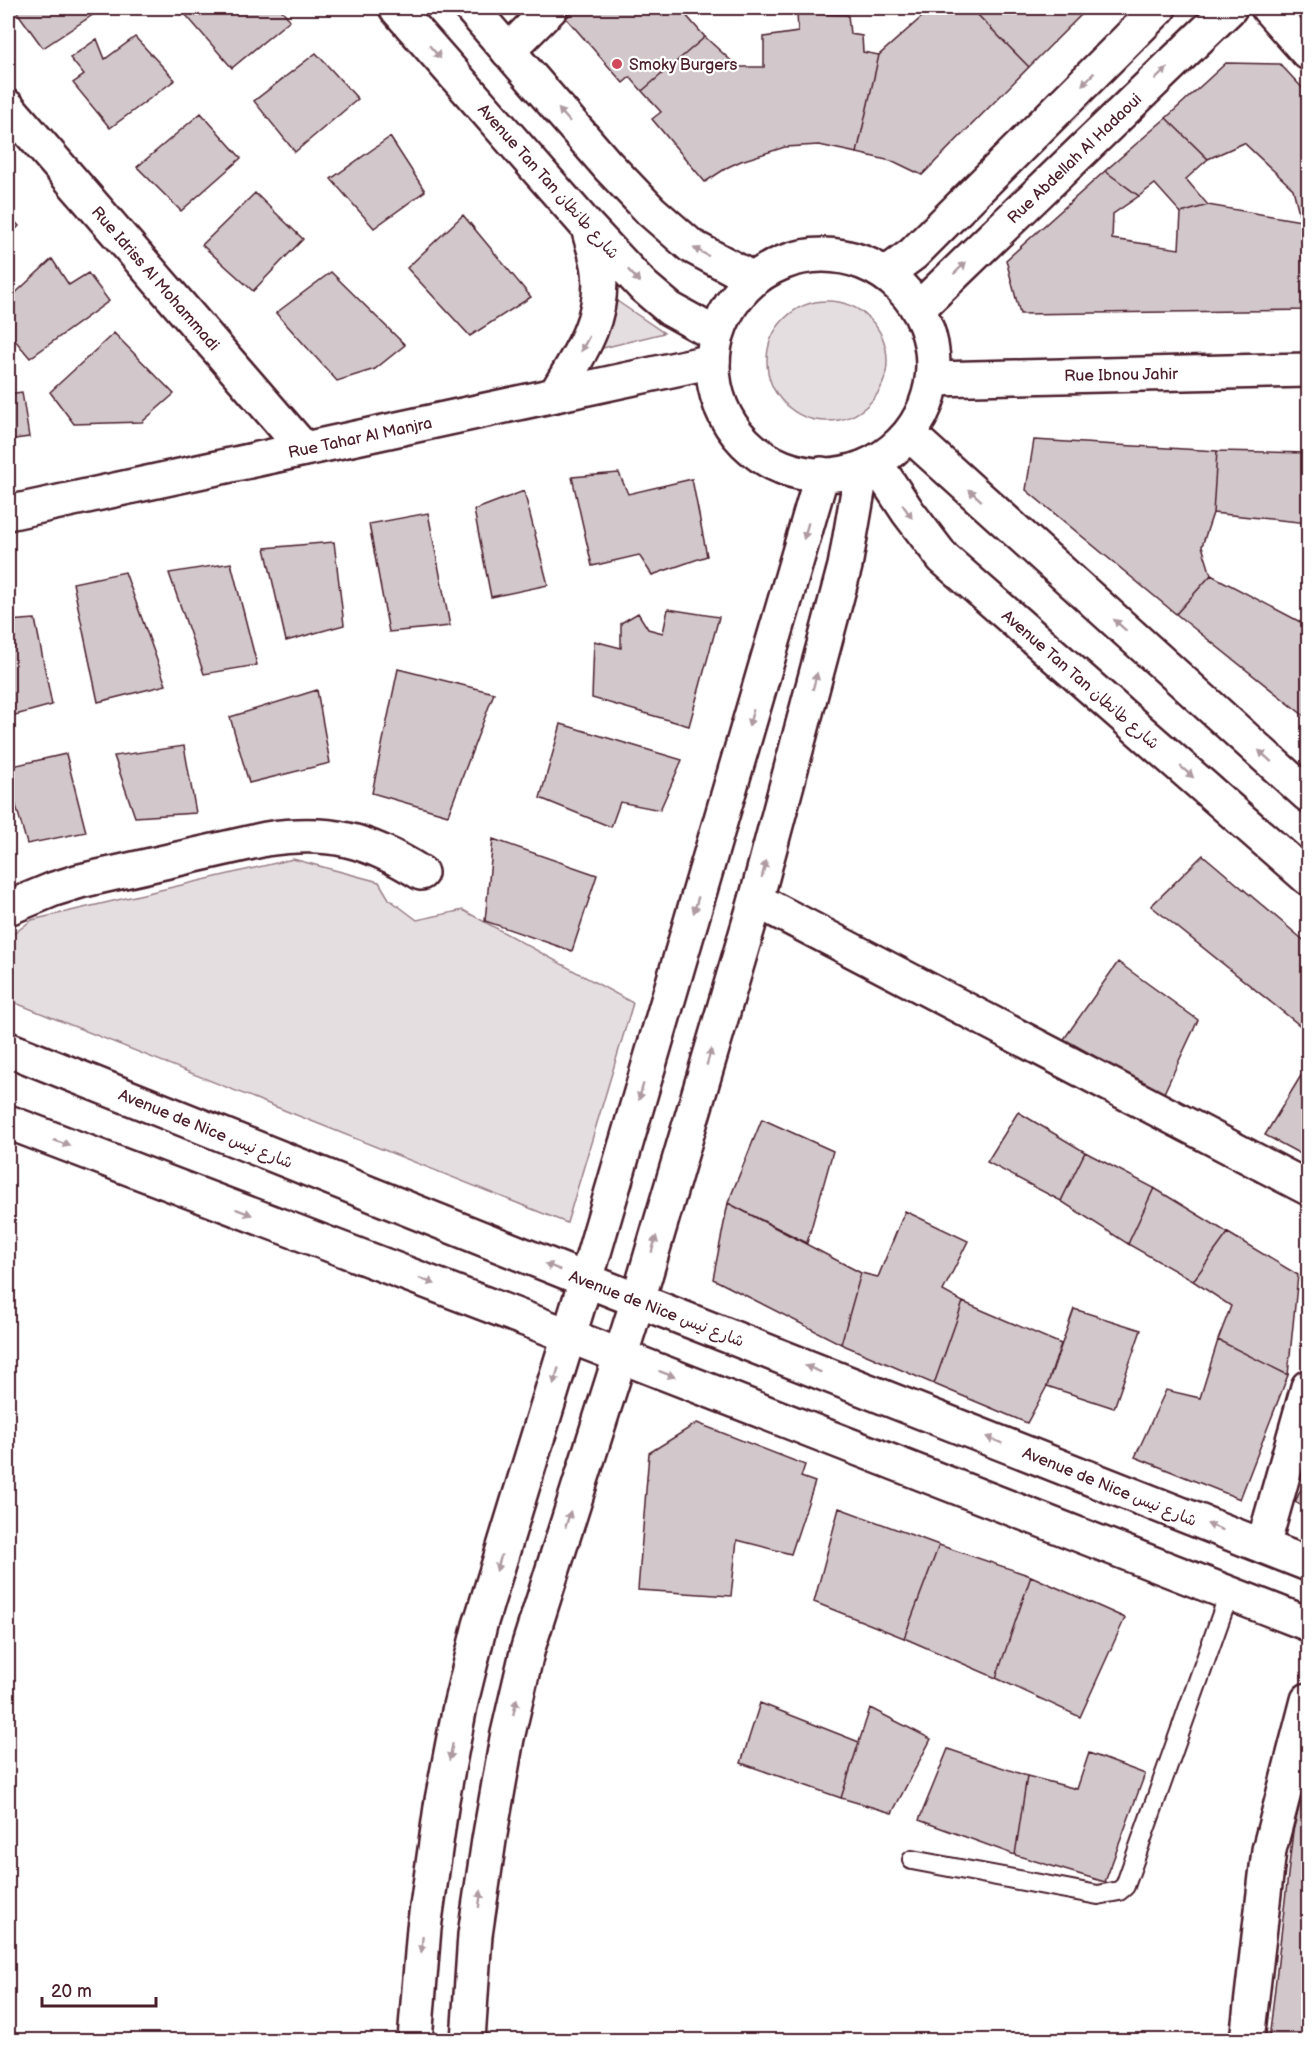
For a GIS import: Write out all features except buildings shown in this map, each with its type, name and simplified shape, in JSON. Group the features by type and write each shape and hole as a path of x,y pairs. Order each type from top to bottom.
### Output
{"street":[{"name":"Avenue Tan Tan شارع طانطان","path":"396,8 587,226 644,286 715,348"},
{"path":"471,8 608,166 651,211 691,246 753,279"},
{"path":"508,51 551,8"},
{"path":"886,274 913,254 1160,8"},
{"name":"Rue Abdellah Al Hadaoui","path":"918,309 1230,8"},
{"path":"1268,8 1308,53"},
{"name":"Rue Idriss Al Mohammadi","path":"8,107 304,449"},
{"path":"555,395 590,336 597,314 600,290 599,270 587,226"},
{"path":"819,254 842,256 865,263 886,274 904,289 918,309 931,342 933,379 920,418 909,434 893,450 868,465 842,473 801,472 779,466 760,455 744,441 730,423 720,404 714,382 715,348 725,314 737,296 753,279 773,266 795,258 819,254"},
{"name":"Rue Tahar Al Manjra","path":"8,513 555,395 715,348"},
{"name":"Rue Ibnou Jahir","path":"933,379 1308,370"},
{"path":"909,434 1308,795"},
{"name":"Avenue Tan Tan شارع طانطان","path":"868,465 943,558 1308,878"},
{"path":"468,2040 475,1935 489,1840 507,1738 528,1648 638,1300 756,900 845,566 868,465"},
{"path":"415,2040 424,1928 442,1800 460,1706 480,1625 586,1280 822,474"},
{"path":"8,909 54,889 80,881 266,839 291,836 339,838 361,843 392,855 421,873"},
{"path":"756,900 1308,1188"},
{"name":"Avenue de Nice شارع نيس","path":"8,1049 586,1280 1308,1564"},
{"path":"8,1122 569,1336 1308,1624"},
{"path":"1263,1546 1308,1387"},
{"path":"1247,2040 1269,1850 1308,1700"}],"lane":[{"path":"912,1860 1098,1895 1119,1891 1125,1886 1229,1594"}],"shaded area":[{"path":"611,297 664,333 603,348"},
{"path":"827,301 850,306 869,319 882,338 887,361 882,384 869,403 850,416 827,421 804,416 785,403 772,384 767,361 772,338 785,319 804,306"},
{"path":"293,859 379,882 389,899 417,920 463,910 633,1003 567,1223 8,1000 8,938 32,920"}],"place":[{"name":"Smoky Burgers","path":"617,64"}]}
